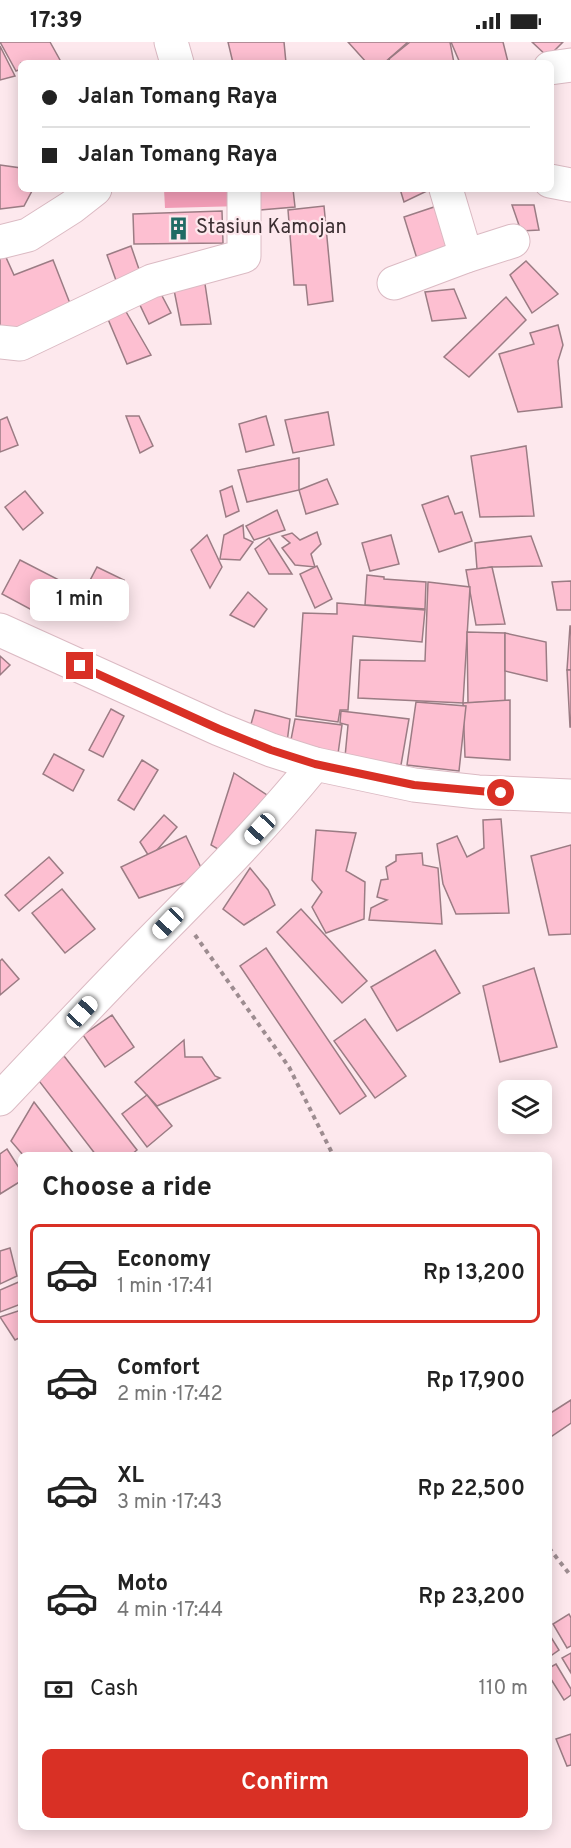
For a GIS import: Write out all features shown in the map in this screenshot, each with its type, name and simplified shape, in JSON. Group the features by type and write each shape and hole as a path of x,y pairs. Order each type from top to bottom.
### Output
{"street":[{"path":"171,42 176,60"},
{"path":"554,67 571,65"},
{"path":"554,182 571,184"},
{"path":"0,242 28,235 72,207 90,192"},
{"path":"0,342 20,344 152,281 244,256 244,192"},
{"path":"447,192 466,255"},
{"path":"394,283 466,255 513,241"},
{"path":"0,630 219,729 271,750 315,764 414,785 478,792 571,796"},
{"path":"0,1099 98,995 241,850 315,764"}],"path":[{"path":"179,913 289,1067 332,1152"},
{"path":"552,1552 571,1576"}],"shaded area":[{"path":"164,192 242,192 243,206 165,208"}],"building":[{"path":"0,42 50,42 60,60 18,60 18,70 16,71"},
{"path":"228,42 284,42 286,60 232,60"},
{"path":"348,42 408,42 387,60 364,60"},
{"path":"410,42 450,42 453,60 390,60"},
{"path":"451,42 503,42 508,60 459,60"},
{"path":"532,42 563,42 548,57"},
{"path":"0,46 15,76 0,80"},
{"path":"0,165 18,168 18,192 31,192 24,206 0,209"},
{"path":"248,192 293,192 295,207 249,211"},
{"path":"401,192 425,192 404,202"},
{"path":"512,205 534,205 539,230 521,231"},
{"path":"324,206 333,301 308,305 306,285 294,285 288,210"},
{"path":"434,207 455,251 418,262 404,217"},
{"name":"Stasiun Kamojan","path":"222,211 223,243 134,244 133,214"},
{"path":"131,246 142,278 118,286 107,255"},
{"path":"4,253 14,275 53,260 71,306 0,334 0,255"},
{"path":"526,261 558,294 532,313 510,275"},
{"path":"205,284 211,324 181,325 173,285"},
{"path":"454,289 466,318 432,321 425,292"},
{"path":"160,292 171,313 149,324 139,303"},
{"path":"506,297 526,320 469,377 444,357"},
{"path":"121,303 151,355 127,364 105,312"},
{"path":"558,325 563,345 558,361 562,407 518,412 499,354 534,344 530,333"},
{"path":"328,412 334,445 293,453 285,420"},
{"path":"126,416 139,416 153,446 140,453"},
{"path":"266,416 274,445 246,452 239,424"},
{"path":"7,417 18,445 0,452 0,420"},
{"path":"526,446 534,516 480,517 471,456"},
{"path":"299,458 299,490 247,502 238,470"},
{"path":"327,479 338,504 306,514 299,490"},
{"path":"232,486 239,511 226,517 220,491"},
{"path":"25,491 43,513 23,530 5,507"},
{"path":"448,496 455,514 462,512 472,541 439,552 422,505"},
{"path":"277,510 285,530 254,540 246,526"},
{"path":"243,525 244,538 253,542 240,560 220,559 224,535"},
{"path":"317,532 321,544 311,554 315,567 295,565 282,548 290,543 282,536 292,533 300,540"},
{"path":"207,535 222,567 210,588 191,550"},
{"path":"391,535 399,564 370,571 362,543"},
{"path":"531,536 542,566 477,569 475,543"},
{"path":"269,538 292,574 269,574 255,549"},
{"path":"20,560 61,581 43,616 2,594"},
{"path":"317,566 332,599 315,608 300,574"},
{"path":"97,567 124,580 112,603 85,590"},
{"path":"492,567 505,624 476,625 466,570"},
{"path":"367,575 384,577 384,579 426,582 425,609 365,605"},
{"path":"571,581 571,610 557,610 552,582"},
{"path":"428,582 470,587 463,703 358,698 360,660 425,661"},
{"path":"248,592 267,609 254,627 230,615"},
{"path":"337,603 425,610 422,642 353,636 348,710 340,710 338,722 296,716 303,613 337,614"},
{"path":"570,626 571,670 567,670"},
{"path":"467,632 505,633 505,701 468,703"},
{"path":"505,633 546,642 547,681 505,671"},
{"path":"0,656 10,665 0,675"},
{"path":"567,670 571,670 571,727 570,727"},
{"path":"510,700 510,760 465,757 463,703"},
{"path":"416,702 466,706 459,771 407,765"},
{"path":"111,709 124,716 103,757 89,750"},
{"path":"255,710 290,719 286,750 249,731"},
{"path":"341,711 409,719 401,765 345,757 348,725 340,723"},
{"path":"295,719 342,725 337,761 288,755"},
{"path":"54,754 84,770 73,791 43,774"},
{"path":"142,760 158,770 134,810 118,800"},
{"path":"234,773 267,795 233,858 211,845"},
{"path":"164,815 177,827 150,858 140,842"},
{"path":"501,819 509,913 456,914 443,884 437,844 457,836 467,857 484,848 483,820"},
{"path":"316,830 356,833 346,871 365,882 364,919 326,933 312,907 322,892 312,880"},
{"path":"186,836 205,876 139,898 121,867"},
{"path":"571,845 571,934 549,935 531,856"},
{"path":"422,853 423,865 438,868 442,924 369,920 371,908 387,900 377,897 381,880 388,879 386,867 396,861 396,855"},
{"path":"49,857 63,873 19,911 5,895"},
{"path":"250,868 268,890 275,905 244,925 223,909"},
{"path":"62,889 95,929 65,953 32,913"},
{"path":"301,909 367,981 342,1003 277,932"},
{"path":"266,948 366,1096 340,1114 240,966"},
{"path":"435,950 460,993 397,1031 371,987"},
{"path":"2,959 19,979 0,995 0,961"},
{"path":"534,968 557,1047 500,1062 483,986"},
{"path":"112,1015 134,1047 105,1067 83,1035"},
{"path":"365,1019 406,1076 375,1098 334,1041"},
{"path":"184,1040 185,1057 202,1057 215,1076 220,1078 157,1106 135,1082"},
{"path":"64,1056 137,1150 135,1152 94,1152 36,1077"},
{"path":"147,1095 172,1126 147,1147 122,1114"},
{"path":"34,1102 72,1152 20,1152 11,1141"},
{"path":"7,1149 18,1166 18,1183 0,1194 0,1154"},
{"path":"10,1248 17,1276 0,1284 0,1251"},
{"path":"18,1282 18,1305 0,1312 0,1290"},
{"path":"18,1311 18,1338 15,1340 0,1317"},
{"path":"571,1400 571,1423 552,1436 552,1412"},
{"path":"569,1614 571,1646 567,1648 553,1624"},
{"path":"552,1639 559,1650 552,1655"},
{"path":"571,1653 571,1673 562,1658"},
{"path":"556,1664 571,1689 571,1695 564,1700 552,1681 552,1666"},
{"path":"571,1734 571,1765 567,1766 556,1739"}],"place":[{"name":"Stasiun Kamojan","path":"178,228"}],"route":[{"path":"80,666 219,729 271,750 315,764 414,785 501,793"}]}
